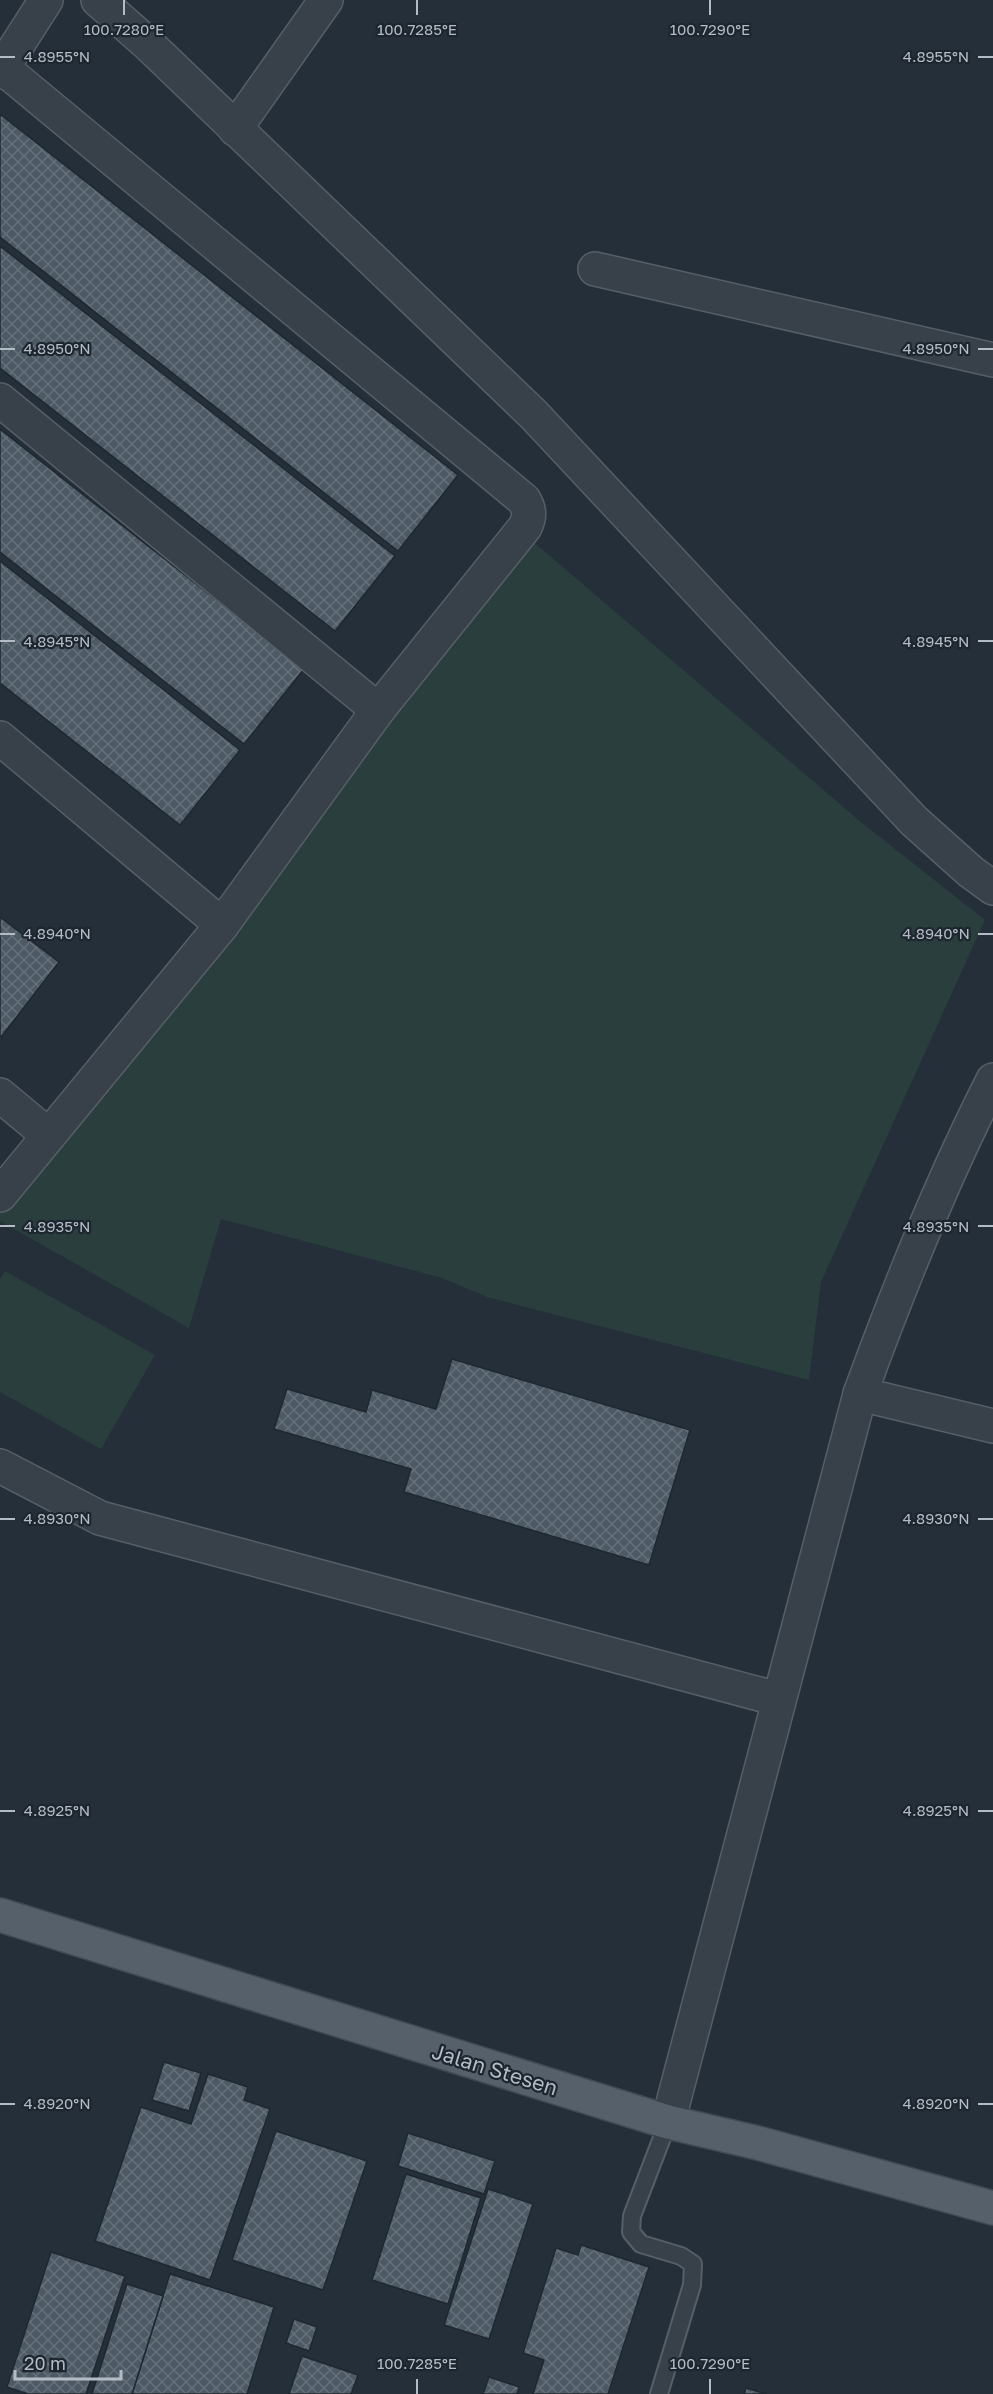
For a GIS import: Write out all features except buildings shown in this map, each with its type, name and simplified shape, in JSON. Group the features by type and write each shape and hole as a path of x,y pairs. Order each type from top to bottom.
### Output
{"main road":[{"name":"Jalan Stesen","path":"0,1915 668,2122 993,2208"}],"street":[{"path":"0,1195 222,925 378,710 525,527 529,518 528,507 1,70 46,0"},
{"path":"98,0 148,44 534,415 915,821 971,872 993,888"},
{"path":"235,129 326,0"},
{"path":"595,269 993,360"},
{"path":"0,400 378,710"},
{"path":"0,738 222,925"},
{"path":"668,2122 860,1394 900,1284 968,1129 993,1080"},
{"path":"0,1095 48,1135"},
{"path":"860,1394 993,1426"},
{"path":"0,1466 100,1518 778,1699"}],"lane":[{"path":"659,2394 692,2285 693,2264 681,2256 641,2244 631,2232 632,2216 668,2122"}],"green space":[{"path":"523,533 861,822 985,920 821,1282 809,1380 487,1297 442,1278 221,1219 189,1328 0,1221 0,1180"},
{"path":"5,1271 155,1355 101,1449 0,1392 0,1279"}]}
